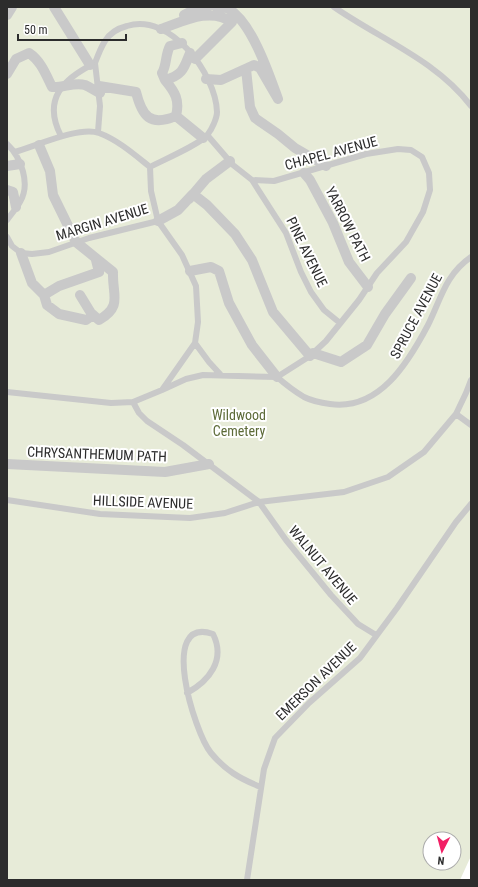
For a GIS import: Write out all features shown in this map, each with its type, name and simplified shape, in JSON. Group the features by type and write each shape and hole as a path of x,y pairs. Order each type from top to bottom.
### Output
{"street":[{"path":"7,15 12,7"},
{"path":"54,7 93,64"},
{"path":"160,28 196,9 208,7"},
{"path":"206,78 221,80 254,65 260,68 278,99 262,57 243,23 228,9 216,7"},
{"path":"160,28 199,16 223,16 232,22 192,56 186,66 174,77 165,80"},
{"path":"176,116 178,100 162,73 165,68 166,53 170,46 182,43"},
{"path":"7,74 16,59 29,53 34,56 43,69 52,87 62,88 72,85 85,85 99,90 136,92 142,112 153,120 164,121 176,116"},
{"path":"246,69 250,107 255,118 295,148 326,166"},
{"path":"176,116 206,137"},
{"path":"39,145 50,171 53,195 76,242 96,260 113,272 112,284 116,300 109,313 99,320 93,315 80,295"},
{"path":"158,221 178,210 206,179 230,161"},
{"path":"7,166 20,164"},
{"name":"YARROW PATH","path":"304,173 310,180 333,223 349,262 368,287"},
{"path":"7,190 13,192 16,207"},
{"path":"194,194 207,204 235,234 252,260 273,312 311,355 341,362 367,345 385,314 411,278"},
{"path":"21,253 32,283 44,295 47,305 59,314 86,320 93,315"},
{"path":"44,295 59,286 99,272 96,260"},
{"path":"190,271 212,267 219,271 229,303 252,345 277,377"},
{"name":"CHRYSANTHEMUM PATH","path":"7,464 165,472 209,464"}],"lane":[{"path":"334,7 366,28 398,45 438,73 461,93 471,106"},
{"path":"15,152 39,145 61,136 80,132 98,132 126,148 150,167 206,137 217,114 216,101 202,68 182,43 160,28 150,24 135,23 118,29 106,40 93,64 66,81 56,99 53,110 55,124 61,136"},
{"path":"93,64 99,90 100,106 98,132"},
{"name":"PINE AVENUE","path":"206,137 252,180 286,233 301,272 311,292 324,310 340,323"},
{"path":"7,144 15,152 20,164 24,184 21,201 7,220"},
{"name":"CHAPEL AVENUE","path":"252,180 274,181 366,154 398,149 411,150 422,157 429,173 430,190 422,212 406,242 368,287 326,341 311,355 277,377"},
{"name":"MARGIN AVENUE","path":"21,253 32,254 49,252 76,242 158,221 151,191 150,167"},
{"path":"158,221 182,255 190,271 196,286 198,304 198,322 195,343 162,390"},
{"path":"7,237 9,244 21,253"},
{"name":"SPRUCE AVENUE","path":"277,377 305,397 321,403 339,405 353,404 372,396 389,384 406,363 428,325 445,285 459,265 471,257"},
{"path":"195,343 220,374"},
{"path":"7,392 111,404 133,402 186,379 203,375 220,374 254,377 277,377"},
{"name":"HILLSIDE AVENUE","path":"7,500 100,514 190,518 225,513 259,502 344,492 388,477 424,452 456,414 471,380"},
{"path":"133,402 139,413 146,421 209,464 259,502"},
{"path":"456,414 471,425"},
{"name":"WALNUT AVENUE","path":"259,502 286,540 331,595 358,624 376,635"},
{"name":"EMERSON AVENUE","path":"247,880 261,788 269,752 275,738 309,703 360,658 406,595 456,522 471,504"},
{"path":"187,693 200,686 217,664 217,641 213,634 199,630 193,633 188,640 184,668 187,693 194,720 210,751 225,768 240,779 261,788"}],"green space":[{"name":"Wildwood Cemetery","path":"7,7 471,7 471,856 460,880 7,880"}]}
